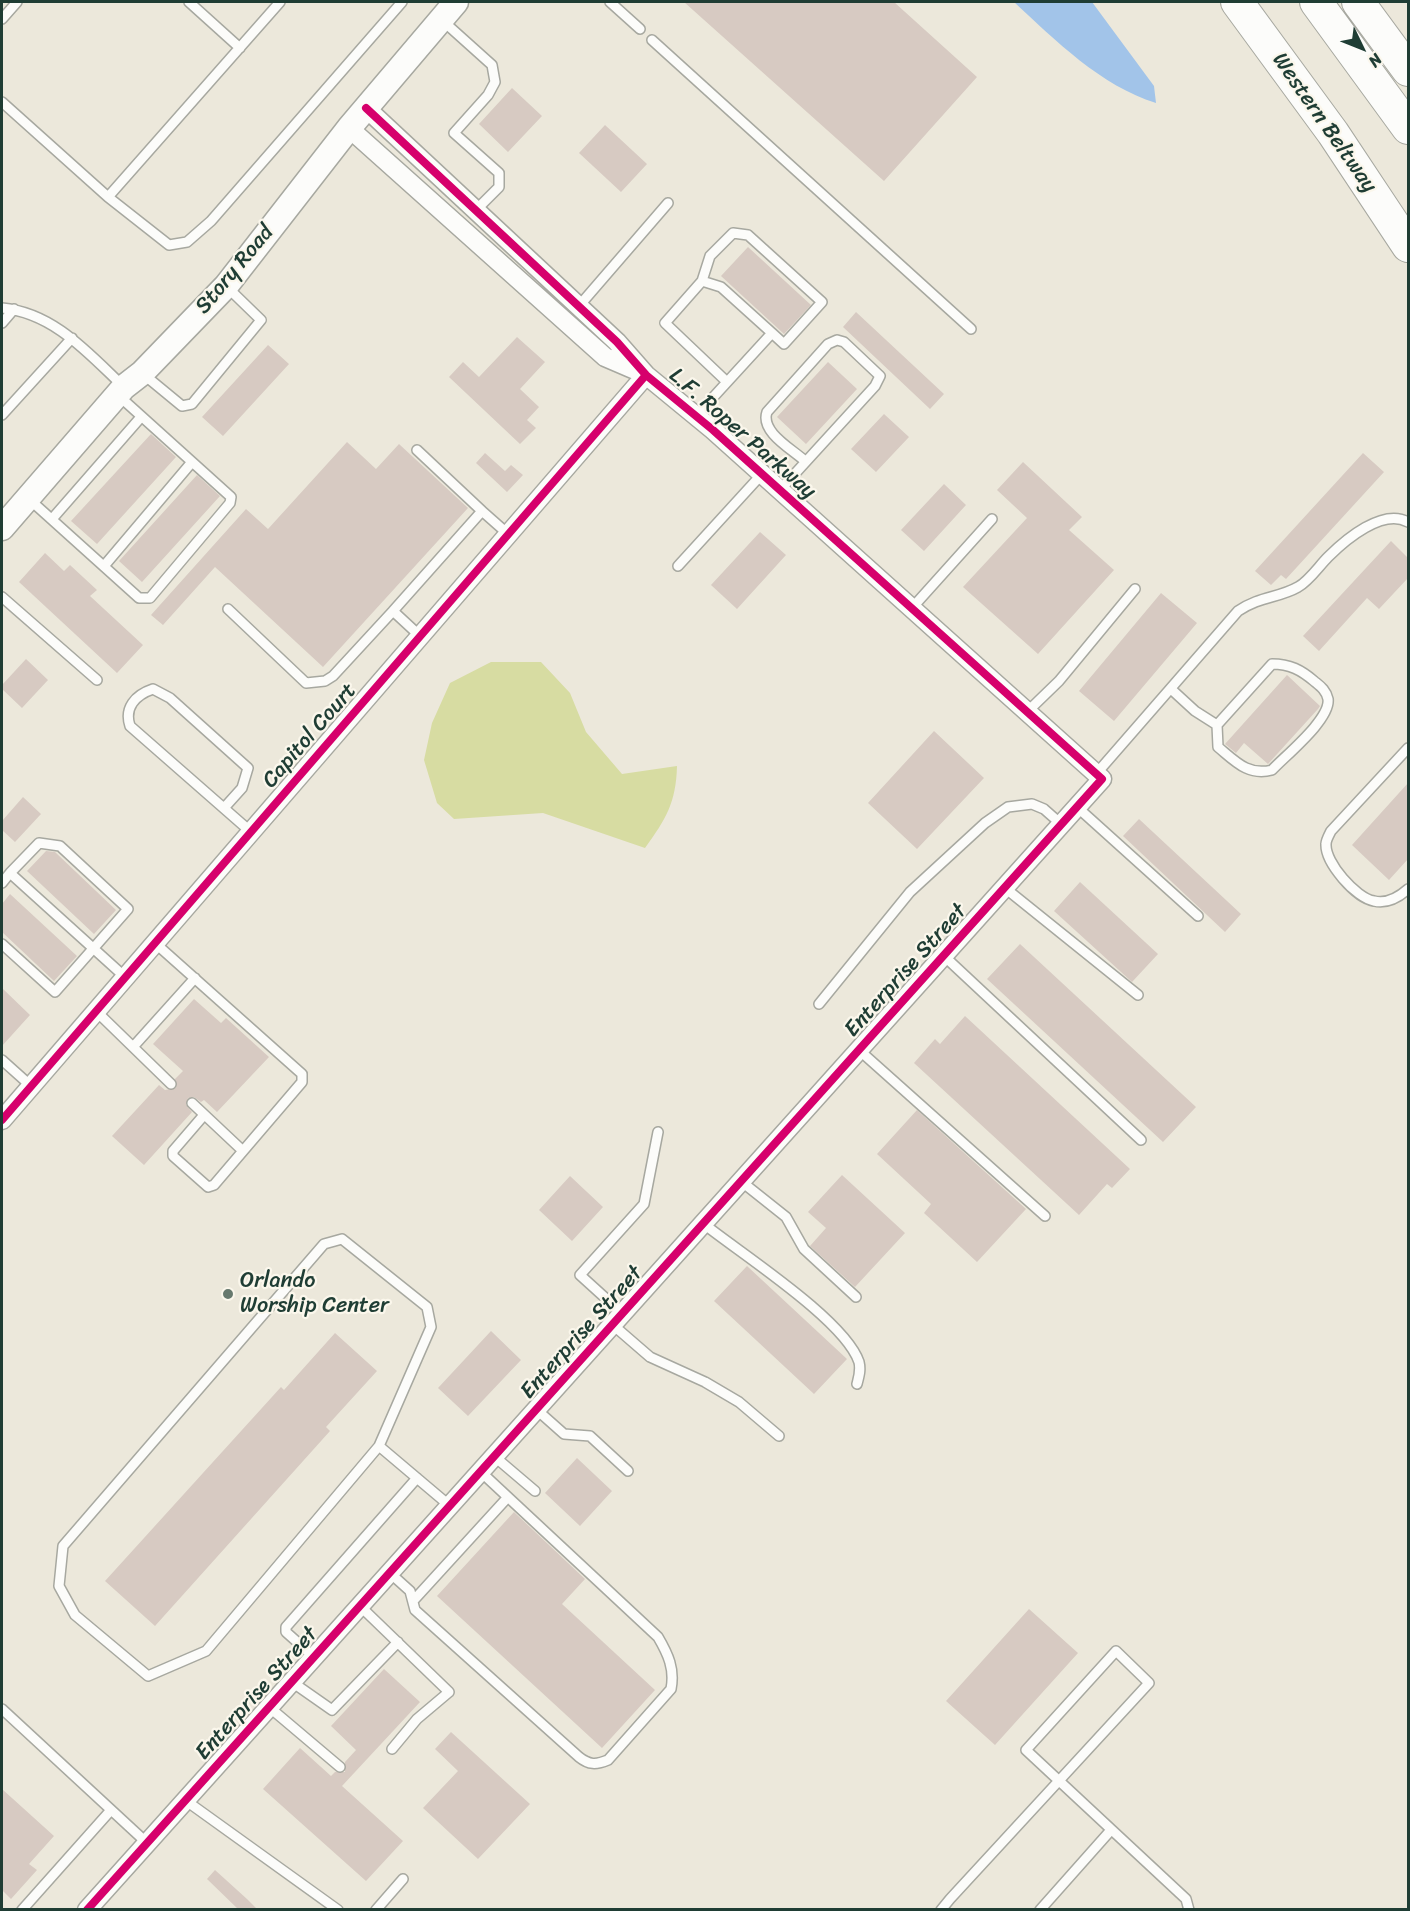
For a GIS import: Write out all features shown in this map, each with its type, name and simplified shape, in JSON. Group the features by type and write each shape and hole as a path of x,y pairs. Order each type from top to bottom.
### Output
{"highway":[{"name":"Western Beltway","path":"1237,2 1333,133 1408,246"},
{"path":"1316,2 1408,128"},
{"path":"1358,2 1408,70"}],"street":[{"name":"Story Road","path":"2,528 128,385 225,286 348,128 456,2"},
{"name":"L.F. Roper Parkway","path":"366,108 617,342 646,375 762,474 1099,777"},
{"name":"L.F. Roper Parkway","path":"348,128 605,357 646,375"},
{"name":"Capitol Court","path":"2,1120 646,375"},
{"name":"Enterprise Street","path":"87,1910 1005,888 1077,807 1099,777"}],"lane":[{"path":"2,19 17,2"},
{"path":"189,2 240,48"},
{"path":"108,197 280,2"},
{"path":"2,102 108,197 169,245 187,242 211,221 402,2"},
{"path":"610,2 640,29"},
{"path":"441,20 492,65 495,82 488,95 454,133 499,173 499,187 476,210"},
{"path":"652,40 971,329"},
{"path":"579,306 668,203"},
{"path":"702,281 721,287 784,344 822,302 748,235 733,233 711,256 702,281 665,323 726,381"},
{"path":"2,308 14,309 53,324 128,385 182,406 192,404 261,320 225,286"},
{"path":"2,323 14,309"},
{"path":"696,416 772,333"},
{"path":"2,415 72,338"},
{"path":"780,490 875,386 880,376 844,342 837,340 828,344 767,412 764,419 767,428 805,461"},
{"path":"28,498 139,598 150,598 230,503 231,497 141,417 128,385"},
{"path":"52,519 141,417"},
{"path":"417,450 508,534"},
{"path":"104,566 192,462"},
{"path":"678,566 762,474"},
{"path":"228,609 306,683 325,681 333,676 482,511"},
{"path":"1099,777 1171,689 1246,606 1253,601 1299,586 1331,554 1360,531 1389,517 1408,522"},
{"path":"912,608 992,519"},
{"path":"1027,712 1059,681 1135,589"},
{"path":"2,597 97,680"},
{"path":"393,611 420,636"},
{"path":"1272,664 1293,666 1325,691 1328,700 1321,720 1272,770 1248,771 1218,747 1217,725 1272,664"},
{"path":"224,808 242,788 248,768 170,698 153,689 145,692 130,705 127,716 130,726 251,832"},
{"path":"1171,689 1195,711 1217,725"},
{"path":"1408,748 1331,831 1326,845 1337,871 1364,897 1373,901 1390,900 1408,889"},
{"path":"819,1004 910,892 986,822 1008,807 1032,804 1044,809 1061,824"},
{"path":"1077,807 1198,915"},
{"path":"2,883 39,843 60,846 128,909 55,992 2,944"},
{"path":"10,873 125,977"},
{"path":"1005,888 1138,995"},
{"path":"155,943 302,1074 302,1082 214,1185 208,1187 173,1156 173,1151 204,1115"},
{"path":"944,956 1141,1140"},
{"path":"133,1047 195,978"},
{"path":"96,1011 171,1084"},
{"path":"859,1050 1045,1216"},
{"path":"2,1060 31,1086"},
{"path":"192,1103 243,1151"},
{"path":"658,1132 644,1204 580,1275 650,1357 705,1382 739,1402 779,1436"},
{"path":"742,1182 786,1217 804,1249 856,1297"},
{"path":"704,1224 737,1250 759,1262 836,1330 859,1361 860,1374 857,1384"},
{"path":"342,1239 427,1307 431,1327 380,1446 206,1651 148,1676 75,1615 59,1586 63,1546 324,1244 342,1239"},
{"path":"537,1410 564,1434 590,1436 628,1471"},
{"path":"380,1446 450,1506"},
{"path":"495,1457 535,1491"},
{"path":"390,1573 410,1591 415,1610 579,1757 587,1763 598,1764 608,1760 671,1689 674,1677 671,1663 658,1637 481,1472"},
{"path":"314,1658 286,1632 286,1627 417,1478"},
{"path":"412,1601 508,1497"},
{"path":"360,1606 449,1692 417,1719 392,1749"},
{"path":"292,1682 332,1710 398,1642"},
{"path":"941,1910 1059,1781 1149,1683 1116,1651 1026,1750 1059,1781 1111,1830 1186,1899 1189,1910"},
{"path":"269,1707 339,1767"},
{"path":"2,1709 147,1843"},
{"path":"185,1800 338,1910"},
{"path":"22,1910 111,1810"},
{"path":"1040,1910 1111,1830"},
{"path":"376,1910 403,1880"}],"green space":[{"path":"491,662 541,662 570,693 586,732 622,774 677,766 672,801 659,828 645,848 543,813 454,819 437,803 424,760 432,723 450,683"}],"water":[{"path":"1014,2 1092,2 1154,86 1156,103 1098,74 1062,46"}],"building":[{"path":"684,2 894,2 977,77 884,181"},
{"path":"512,88 542,116 508,152 479,124"},
{"path":"605,125 647,164 621,192 579,153"},
{"path":"748,247 811,305 784,334 721,276"},
{"path":"856,312 944,394 930,409 843,327"},
{"path":"517,337 545,362 520,389 539,407 527,420 536,428 520,444 449,377 463,362 479,377"},
{"path":"268,345 289,364 223,436 202,417"},
{"path":"828,362 857,389 806,444 777,417"},
{"path":"884,414 909,437 876,472 851,449"},
{"path":"151,434 176,457 97,544 71,521"},
{"path":"347,442 376,469 399,444 468,508 323,667 215,567 163,625 151,615 246,509 268,529"},
{"path":"485,453 505,471 511,465 523,475 507,492 476,463"},
{"path":"1363,453 1384,472 1286,579 1281,575 1271,585 1255,571"},
{"path":"1023,462 1082,517 1069,530 1114,570 1038,654 963,587 1027,518 997,490"},
{"path":"197,475 220,496 142,582 119,561"},
{"path":"944,484 966,505 924,551 901,530"},
{"path":"760,532 786,555 737,609 711,585"},
{"path":"1391,541 1408,558 1408,578 1379,609 1367,598 1319,651 1303,636"},
{"path":"45,553 64,571 70,565 97,590 90,596 143,645 117,673 19,582"},
{"path":"1161,593 1197,623 1114,721 1079,691"},
{"path":"26,659 48,680 22,708 2,689 2,685"},
{"path":"1287,675 1320,706 1268,764 1244,743 1236,753 1225,744"},
{"path":"934,731 984,778 917,849 868,803"},
{"path":"1408,783 1408,859 1389,880 1352,845"},
{"path":"23,797 41,814 15,842 2,830 2,821"},
{"path":"1139,819 1241,914 1225,932 1123,836"},
{"path":"46,851 55,852 116,910 94,934 27,871"},
{"path":"1080,882 1158,954 1132,982 1054,911"},
{"path":"10,894 77,956 54,981 2,932 2,904"},
{"path":"1020,944 1196,1107 1163,1142 987,979"},
{"path":"2,988 30,1015 2,1046"},
{"path":"194,999 221,1023 226,1018 269,1057 217,1112 204,1100 201,1102 194,1097 188,1098 186,1105 192,1112 144,1165 112,1136 159,1085 165,1090 176,1088 175,1079 183,1071 153,1044"},
{"path":"965,1016 1130,1169 1112,1188 1107,1184 1079,1215 914,1063 935,1039 940,1044"},
{"path":"917,1110 1026,1209 977,1262 924,1213 931,1204 877,1154"},
{"path":"842,1175 905,1233 855,1287 810,1246 826,1228 808,1212"},
{"path":"570,1176 603,1207 572,1241 539,1210"},
{"path":"747,1266 847,1359 814,1394 714,1301"},
{"path":"491,1331 521,1360 468,1416 438,1388"},
{"path":"335,1333 377,1371 326,1427 330,1431 155,1626 105,1581 281,1387 284,1390"},
{"path":"577,1458 612,1491 580,1526 545,1493"},
{"path":"514,1512 585,1579 562,1604 655,1690 602,1748 437,1596"},
{"path":"1029,1609 1078,1653 995,1745 946,1701"},
{"path":"384,1669 420,1702 342,1786 403,1841 366,1881 263,1789 300,1748 331,1776 335,1772 345,1772 345,1762 356,1750 331,1726"},
{"path":"451,1732 530,1804 478,1859 423,1808 458,1771 435,1749"},
{"path":"2,1789 54,1836 29,1864 37,1870 11,1899 2,1890"},
{"path":"215,1870 258,1910 239,1910 207,1879"}],"cycle path":[{"path":"87,1910 1102,779 713,430 646,375 617,342 366,108"},
{"path":"2,1120 646,375"}],"place":[{"name":"Orlando Worship Center","path":"228,1294"}]}
